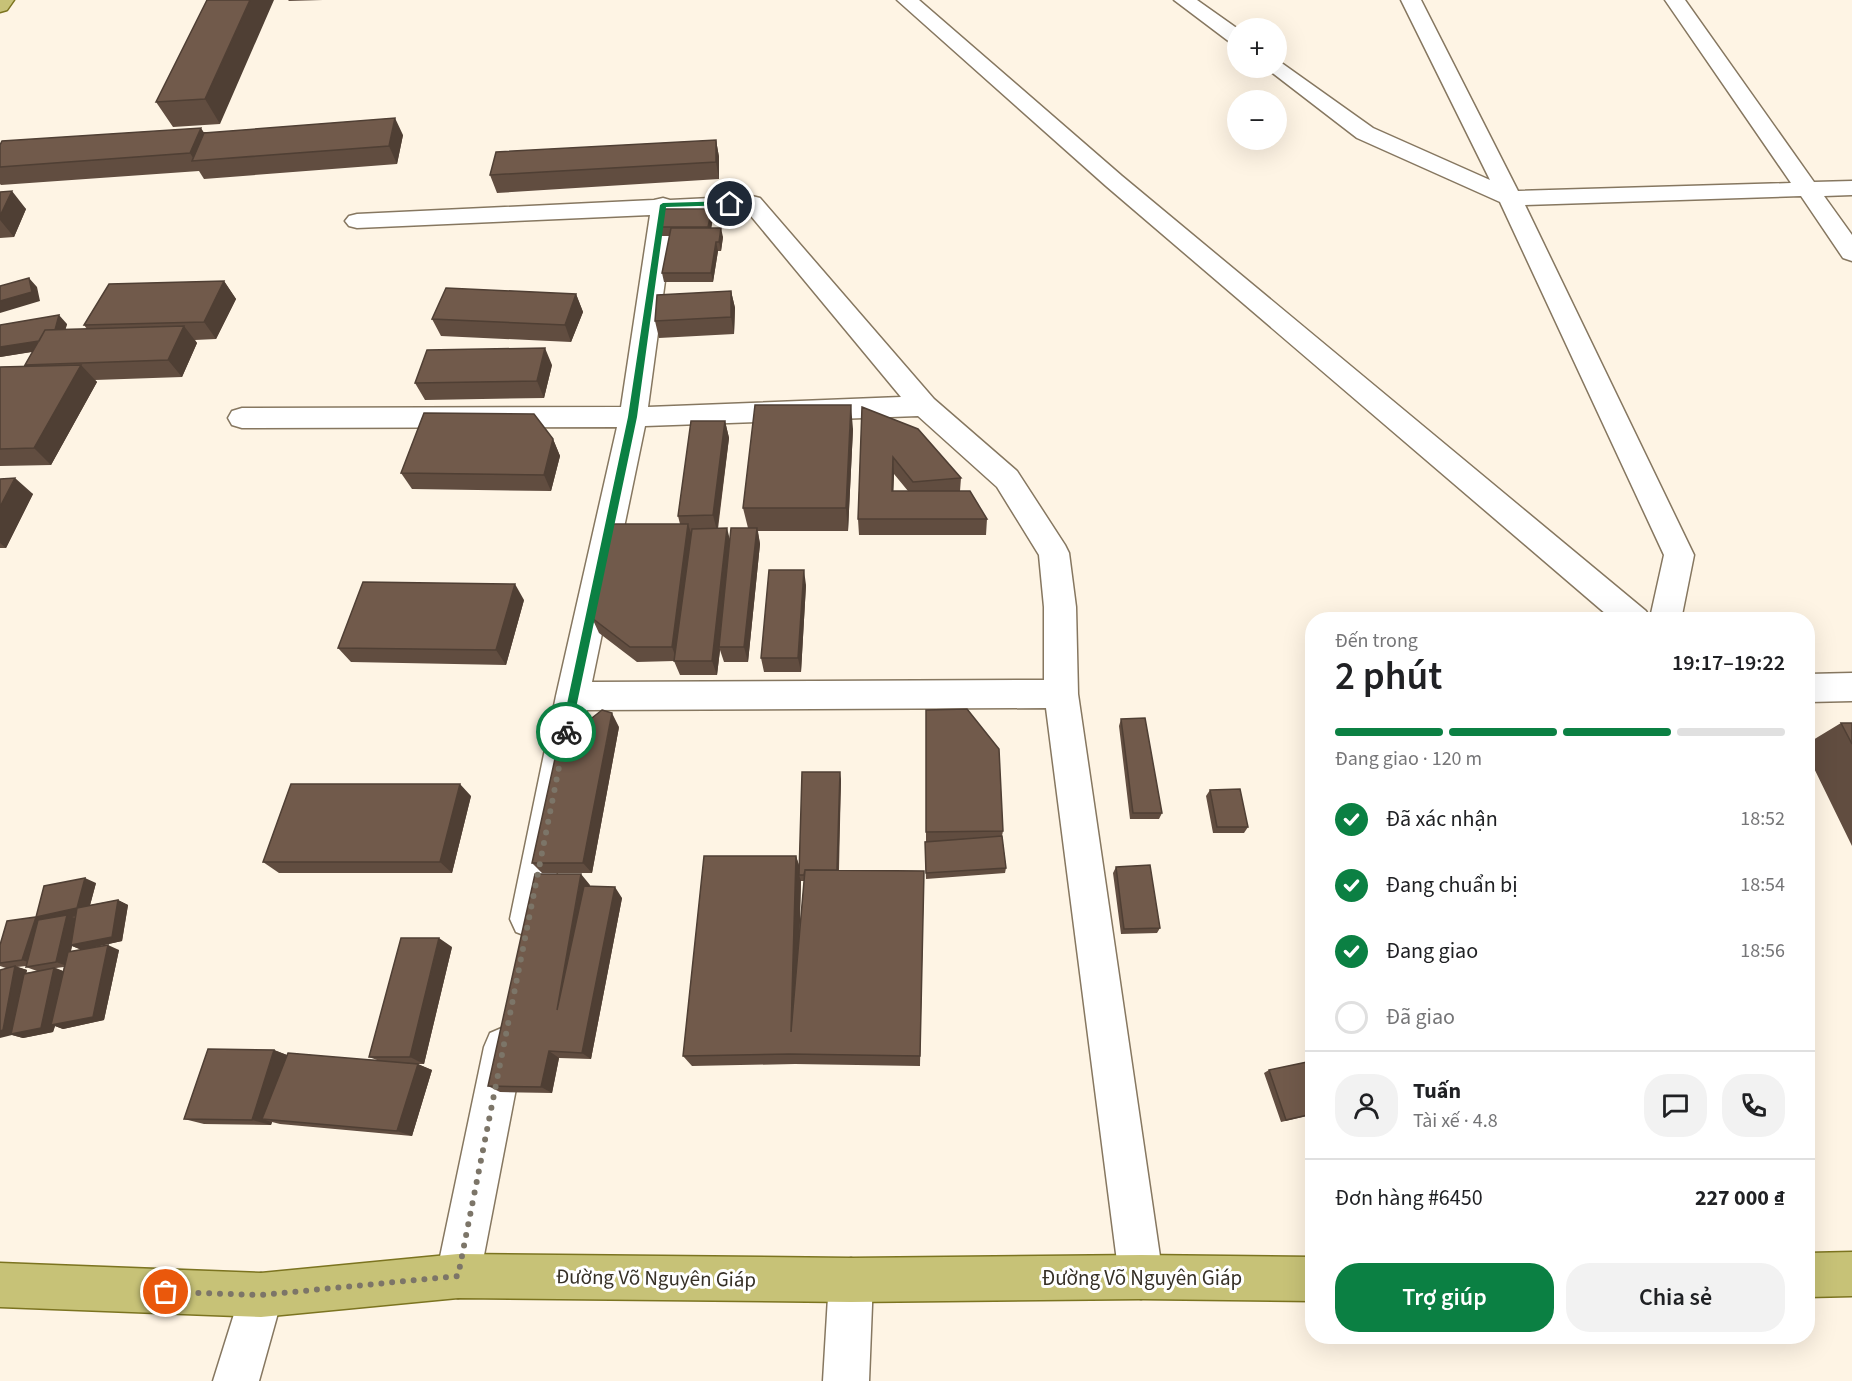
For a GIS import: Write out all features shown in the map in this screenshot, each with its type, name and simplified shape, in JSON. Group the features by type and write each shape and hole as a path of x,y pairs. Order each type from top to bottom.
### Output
{"main road":[{"path":"0,6 4,0"},
{"name":"Đường Võ Nguyên Giáp","path":"0,1285 261,1295 458,1276 850,1280 1141,1277 1305,1279"}],"street":[{"path":"907,0 1114,181 1626,612"},
{"path":"1184,0 1227,31"},
{"path":"1411,0 1510,198 1679,555 1667,612"},
{"path":"1675,0 1852,253"},
{"path":"1287,76 1365,133 1510,198 1852,188"},
{"path":"357,221 663,205 752,203 924,406 1007,479 1054,553 1060,607 1061,694 1141,1277"},
{"path":"522,951 573,696 633,417 663,205"},
{"path":"242,418 633,417 924,406"},
{"path":"1815,688 1852,687"},
{"path":"573,696 1061,694"},
{"path":"458,1276 509,1020"},
{"path":"846,1381 850,1280"},
{"path":"236,1381 261,1295"}],"building":[{"path":"207,0 250,0 205,99 156,102"},
{"path":"395,118 389,146 192,161 204,133"},
{"path":"201,128 190,153 0,167 2,141"},
{"path":"716,140 716,162 490,175 496,152"},
{"path":"12,191 0,216 0,192"},
{"path":"662,209 712,209 708,227 659,227"},
{"path":"671,228 721,228 719,242 716,242 711,273 662,273"},
{"path":"29,278 32,292 0,301 0,286"},
{"path":"224,281 204,322 84,325 109,284"},
{"path":"446,288 576,294 565,325 432,319"},
{"path":"731,291 731,317 655,321 657,295"},
{"path":"59,315 55,330 45,330 39,341 0,347 0,325"},
{"path":"184,326 168,360 25,365 45,330"},
{"path":"545,348 537,381 415,383 427,350"},
{"path":"81,365 34,448 0,449 0,367"},
{"path":"755,405 851,405 846,508 743,508"},
{"path":"862,407 918,429 961,478 913,482 893,457 892,491 970,491 987,519 858,519"},
{"path":"424,413 534,414 553,439 544,475 401,473"},
{"path":"691,421 725,421 713,515 678,516"},
{"path":"15,478 0,507 0,479"},
{"path":"610,524 688,524 672,647 630,647 592,618"},
{"path":"727,528 712,661 674,661 692,529"},
{"path":"731,528 757,528 744,647 719,647"},
{"path":"769,570 804,570 798,658 761,658"},
{"path":"363,582 515,584 496,650 338,648"},
{"path":"967,709 999,749 1003,831 926,832 926,710"},
{"path":"602,710 612,713 583,863 532,863 558,745"},
{"path":"1145,718 1162,813 1133,813 1121,719"},
{"path":"1841,723 1852,723 1852,744"},
{"path":"802,772 840,772 837,870 805,870 804,875 799,875"},
{"path":"291,784 460,784 440,862 263,862"},
{"path":"1240,789 1248,827 1217,827 1210,790"},
{"path":"1002,836 1006,868 926,873 925,842"},
{"path":"704,856 796,856 791,1032 805,870 924,871 920,1056 790,1054 683,1056"},
{"path":"1150,865 1160,928 1124,929 1116,867"},
{"path":"535,874 581,874 557,1010 584,886 615,887 582,1053 549,1051 541,1087 488,1086"},
{"path":"85,878 77,908 36,917 44,886"},
{"path":"118,900 112,937 71,945 77,908"},
{"path":"67,915 56,962 26,967 38,920"},
{"path":"36,917 22,960 0,963 0,945 7,921"},
{"path":"401,938 439,938 410,1057 369,1057"},
{"path":"108,945 93,1017 51,1025 68,952"},
{"path":"15,966 3,1030 0,1031 0,970"},
{"path":"54,968 41,1028 11,1034 24,974"},
{"path":"208,1049 274,1050 252,1120 184,1119"},
{"path":"288,1053 418,1064 397,1131 262,1119"},
{"path":"1305,1062 1305,1116 1286,1120 1269,1070"}],"way so far":[{"path":"166,1292 261,1295 458,1276 566,732"}],"route":[{"path":"566,732 633,417 663,205 730,204"}]}
